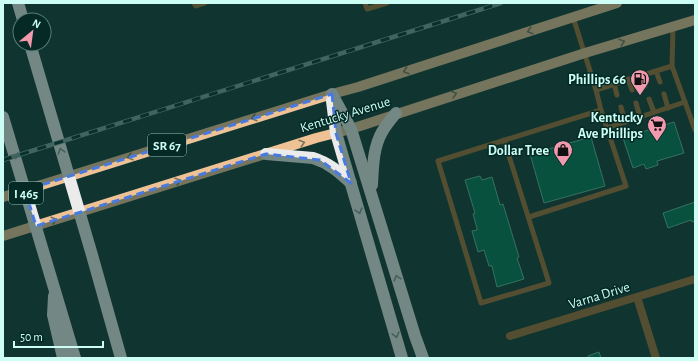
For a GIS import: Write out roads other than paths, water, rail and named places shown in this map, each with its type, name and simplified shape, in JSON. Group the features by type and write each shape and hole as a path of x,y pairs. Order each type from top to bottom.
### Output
{"highway":[{"path":"32,52 121,358"},
{"path":"332,94 351,128 372,192 414,336 423,358"},
{"path":"332,94 336,133 402,358"},
{"path":"372,192 373,159 377,144 383,131 396,113"},
{"name":"I 465","path":"3,118 75,358"},
{"path":"266,154 306,157 320,160 337,170 351,183"},
{"path":"55,289 53,315 63,358"}],"main road":[{"name":"Kentucky Avenue","path":"3,197 358,87 617,3"},
{"name":"Kentucky Avenue","path":"3,236 336,133 585,53 695,20"}],"street":[{"name":"Varna Drive","path":"510,336 695,279"},
{"path":"637,297 656,358"}],"lane":[{"path":"194,3 196,6 205,3"},
{"path":"365,3 367,9 387,3"},
{"path":"529,216 626,186 573,17"},
{"path":"673,26 672,66 695,130"},
{"path":"596,90 672,66"},
{"path":"656,71 660,82"},
{"path":"642,75 645,86"},
{"path":"628,79 632,90"},
{"path":"614,84 617,95"},
{"path":"664,94 668,108"},
{"path":"649,98 654,112"},
{"path":"607,128 685,102"},
{"path":"636,103 640,117"},
{"path":"621,107 626,122"},
{"path":"504,140 549,283 481,303 438,161 504,140 602,110"}],"railway":[{"path":"3,160 501,3"}],"place":[{"name":"Phillips 66","path":"640,96"},
{"name":"Kentucky Ave Phillips","path":"657,142"},
{"name":"Dollar Tree","path":"563,167"}]}
